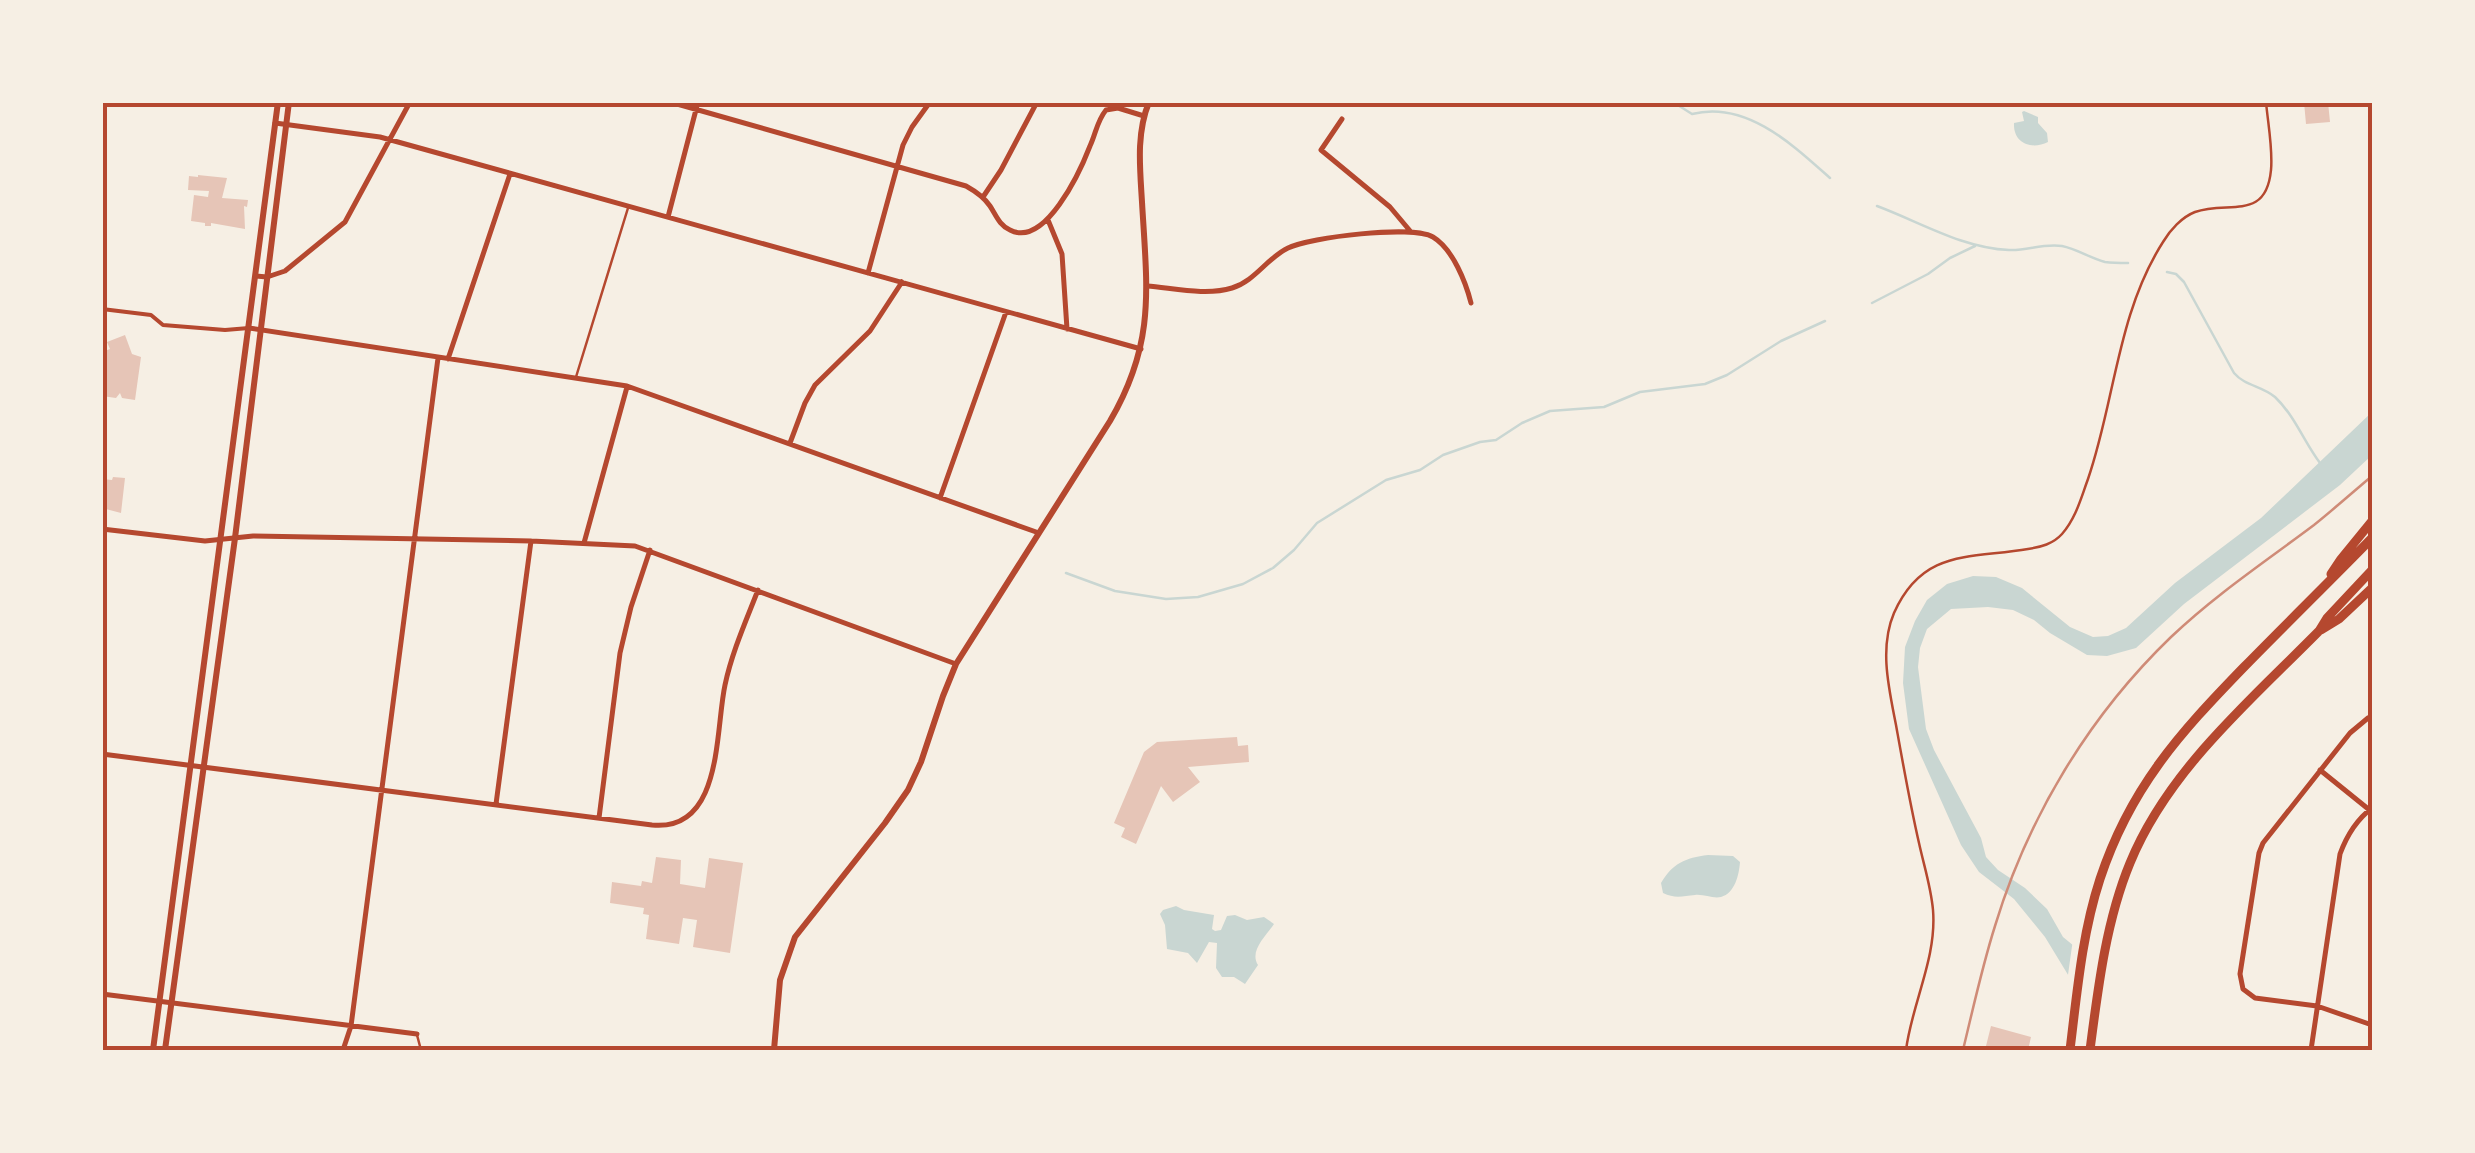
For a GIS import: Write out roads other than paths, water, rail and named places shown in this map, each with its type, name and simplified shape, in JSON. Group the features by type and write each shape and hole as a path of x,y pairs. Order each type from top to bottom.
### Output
{"highway":[{"path":"2327,581 2372,521"},
{"path":"2070,1050 2080,964 2100,878 2125,819 2156,766 2188,726 2372,538"},
{"path":"2090,1050 2106,948 2121,887 2131,860 2165,799 2209,744 2319,631 2372,570"},
{"path":"2319,631 2339,619 2372,588"}],"main road":[{"path":"153,1050 278,102"},
{"path":"166,1050 289,102"},
{"path":"774,1050 780,980 795,937 908,790 956,664 1120,402 1135,370 1145,326 1147,286 1139,159 1149,102"}],"street":[{"path":"256,276 267,278 285,271 345,222 410,102"},
{"path":"670,102 697,106 966,186 983,198 999,222 1011,231 1029,232 1048,220 1081,166 1106,110 1118,108 1144,116"},
{"path":"868,272 907,136 930,102"},
{"path":"983,198 1037,102"},
{"path":"668,217 697,106"},
{"path":"1342,119 1321,150 1396,214 1411,232"},
{"path":"275,123 390,140 1141,349"},
{"path":"448,360 510,174"},
{"path":"1048,220 1062,254 1067,329"},
{"path":"1147,286 1231,288 1298,244 1411,232 1441,244 1471,303"},
{"path":"790,443 815,385 870,332 902,282"},
{"path":"102,309 151,315 163,326 249,328 628,386 1039,533"},
{"path":"940,498 1006,312"},
{"path":"343,1050 350,1026 438,358"},
{"path":"584,543 628,386"},
{"path":"102,529 206,541 253,536 622,544 650,550 956,664"},
{"path":"496,804 531,542"},
{"path":"599,818 624,631 650,550"},
{"path":"102,754 662,826 678,822 693,812 710,784 726,680 758,590"},
{"path":"2368,718 2350,733 2268,835 2259,853 2240,974 2243,988 2255,998 2317,1006 2372,1026"},
{"path":"2311,1050 2340,854 2350,831 2372,810 2320,770"},
{"path":"102,994 416,1034"}],"lane":[{"path":"575,378 628,206"},
{"path":"416,1034 421,1050"}],"waterway":[{"path":"1673,102 1692,114 1712,111 1750,119 1784,140 1830,178"},
{"path":"1877,206 1975,245 2009,250 2062,246 2105,262 2128,263"},
{"path":"1872,303 1975,246"},
{"path":"2167,272 2184,282 2234,373 2275,397 2320,463"},
{"path":"1066,573 1115,591 1166,599 1198,597 1243,584 1273,568 1317,523 1386,480 1420,470 1443,455 1496,440 1550,411 1604,407 1640,392 1705,384 1825,321"}],"tram line":[{"path":"1963,1050 2009,886 2044,807 2088,734 2171,637 2372,476"}]}
